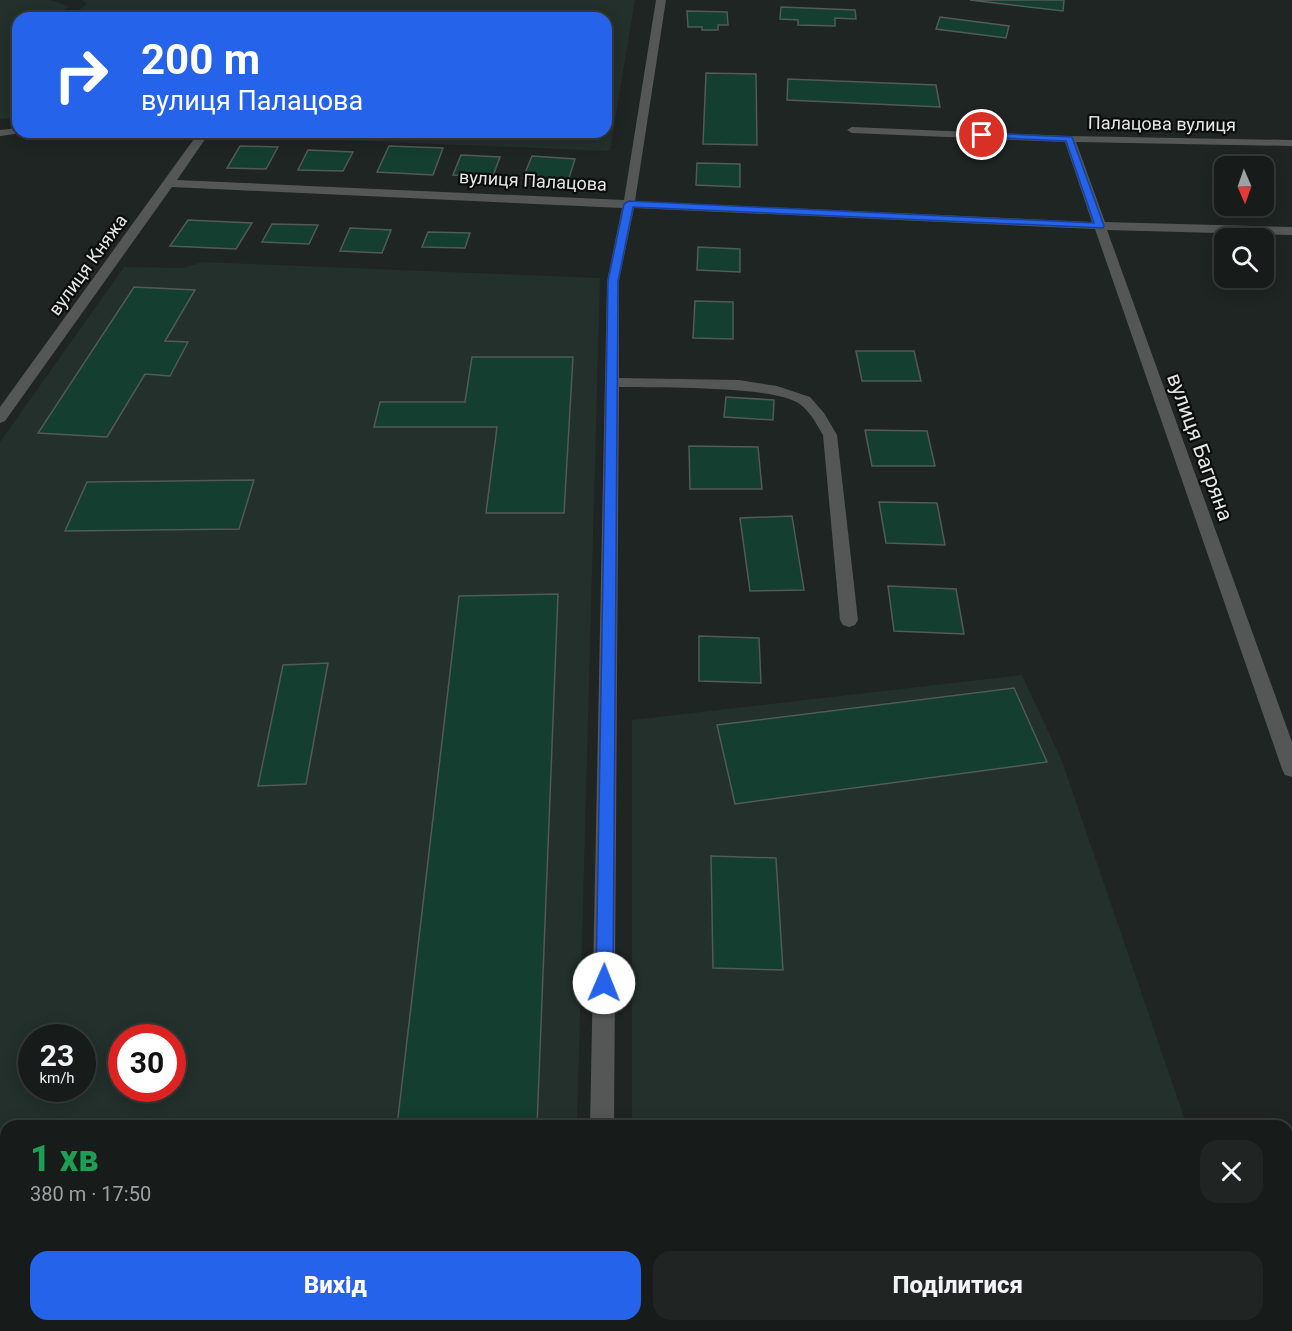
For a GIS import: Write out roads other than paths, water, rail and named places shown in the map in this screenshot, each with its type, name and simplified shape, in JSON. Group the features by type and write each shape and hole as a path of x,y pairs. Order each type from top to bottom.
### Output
{"street":[{"path":"602,1120 613,281 629,204 661,0"},
{"name":"Палацова вулиця","path":"852,130 1069,139 1292,143"},
{"name":"вулиця Княжа","path":"0,418 201,138"},
{"name":"вулиця Багряна","path":"1069,139 1292,769"},
{"name":"вулиця Палацова","path":"169,183 1099,226 1292,231"},
{"path":"612,382 739,384 777,391 805,400 819,416 830,435 849,620"}]}
